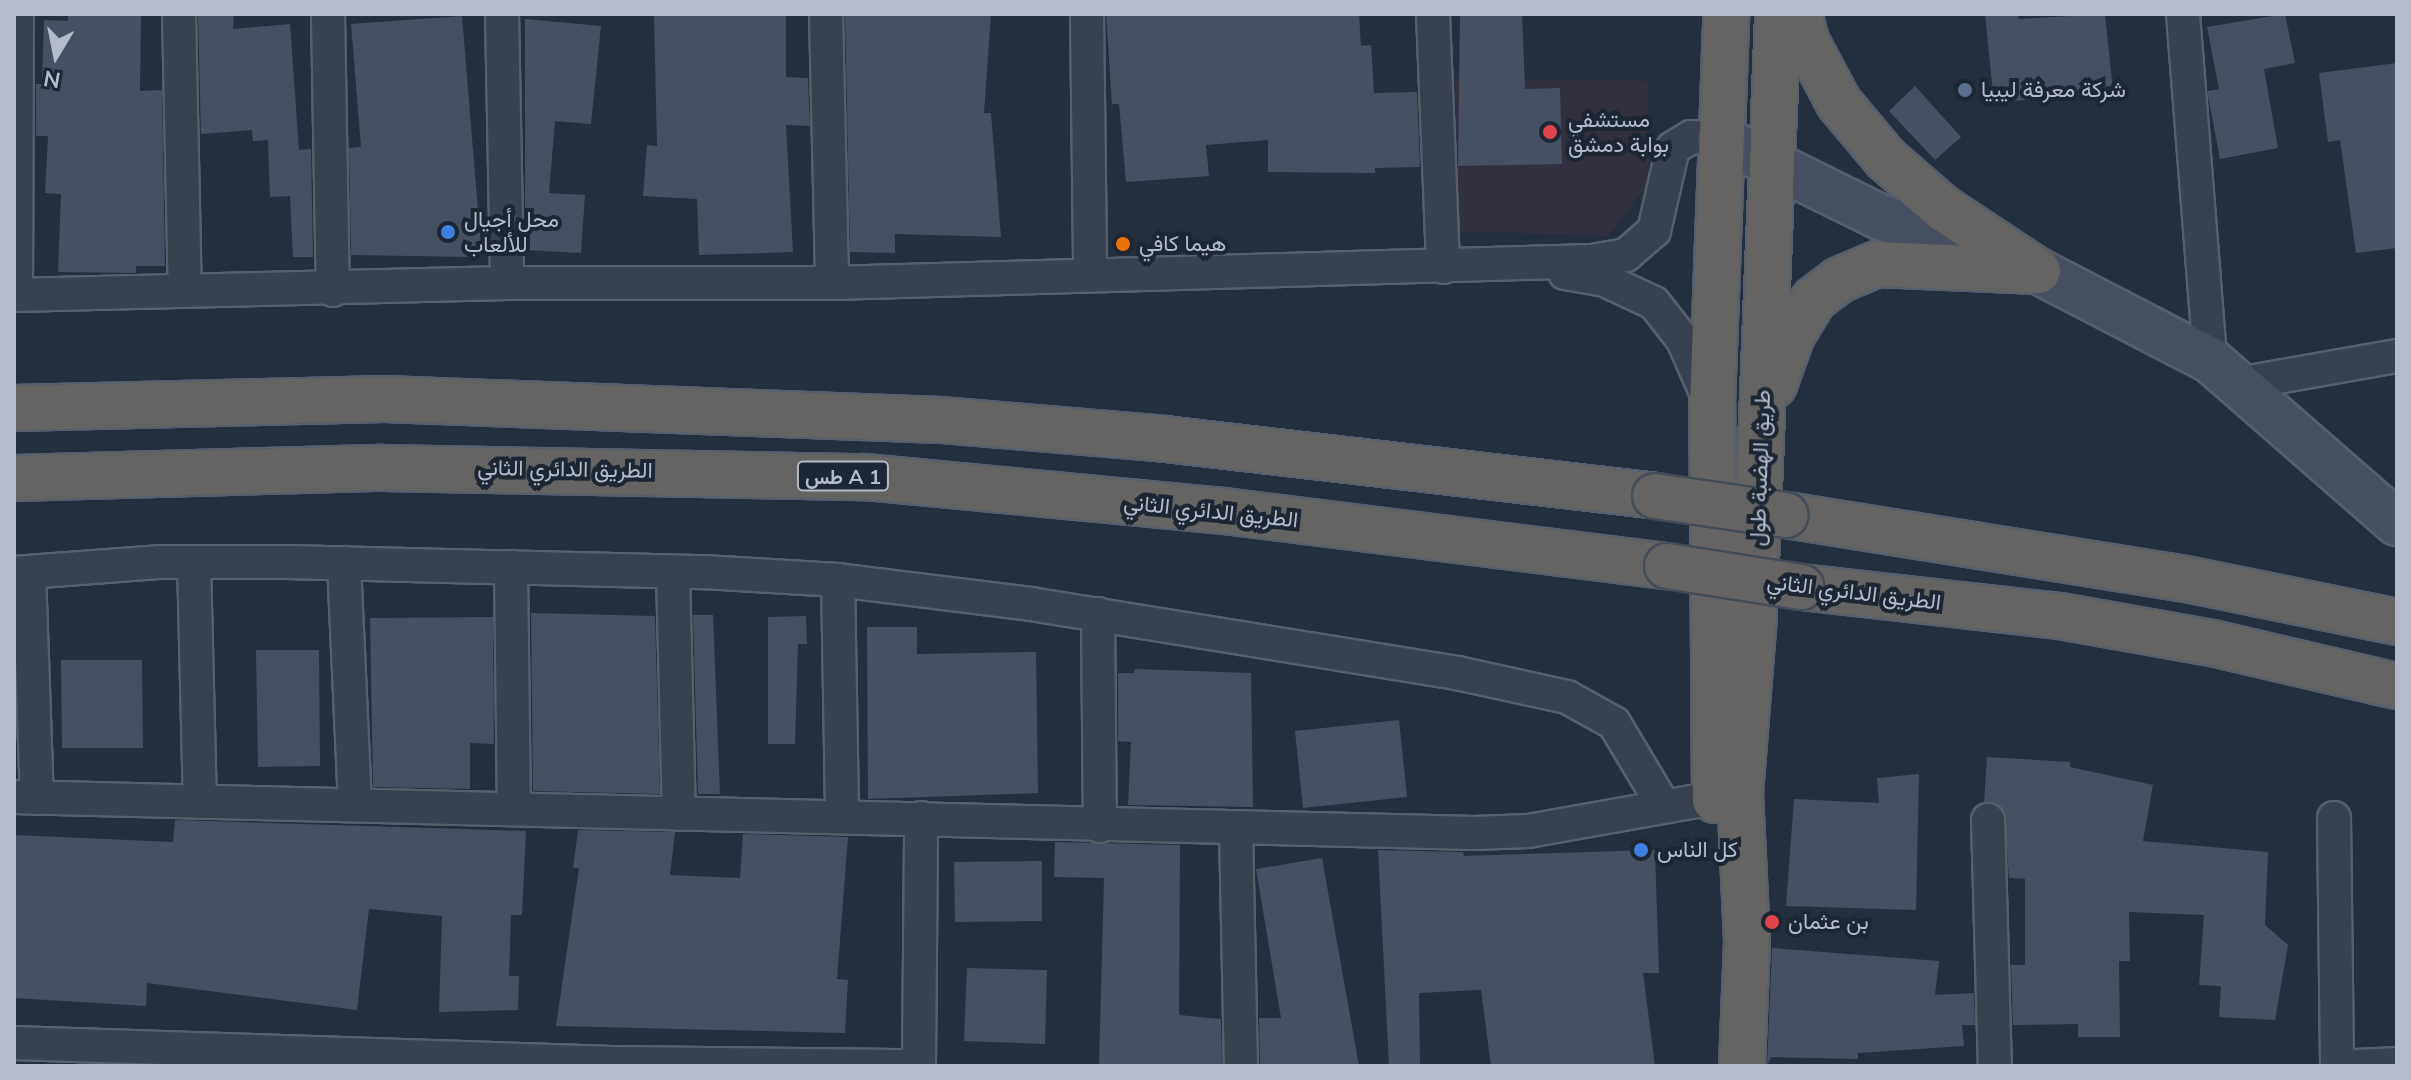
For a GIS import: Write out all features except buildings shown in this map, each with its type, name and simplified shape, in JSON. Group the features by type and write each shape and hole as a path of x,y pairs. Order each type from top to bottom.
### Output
{"highway":[{"name":"طريق الهضبة طول","path":"1718,1066 1727,795 1712,405 1726,14"},
{"name":"طريق الهضبة طول","path":"1742,1066 1747,941 1727,795 1754,617 1778,14"},
{"path":"1799,14 1806,41 1839,103 1886,159 1944,209 2038,271"},
{"path":"1762,420 1792,335 1814,299 1839,280 1892,263 2038,271"},
{"path":"14,408 385,399 667,405 941,420 1225,445 1655,496 2186,579 2397,622"},
{"name":"الطريق الدائري الثاني","path":"14,478 382,468 865,477 1224,511 2060,616 2212,643 2397,686"}],"main road":[{"path":"1720,138 1880,217 2038,271 2224,372 2397,523"}],"street":[{"path":"17,14 15,295 333,290 507,283 832,283 1526,266 1592,261 1626,255 1644,244 1654,231 1673,148 1691,137 1720,138"},
{"path":"179,14 185,291"},
{"path":"328,14 333,290"},
{"path":"502,14 507,283"},
{"path":"826,14 832,283"},
{"path":"1087,14 1090,275"},
{"path":"1433,14 1443,267"},
{"path":"2183,14 2224,372 2397,356"},
{"path":"1526,266 1605,280 1654,303 1683,340 1712,405"},
{"path":"1663,805 1614,723 1567,697 1098,614 838,580 673,572 194,562 21,572 25,798 842,815 1236,830 1528,831 1727,795"},
{"path":"194,562 200,802"},
{"path":"344,563 355,805"},
{"path":"511,567 514,808"},
{"path":"673,572 679,814"},
{"path":"838,580 842,815"},
{"path":"1098,614 1100,826"},
{"path":"14,1043 107,1056 613,1065 919,1066 921,818"},
{"path":"2334,818 2337,1066"},
{"path":"1988,820 1995,1066"},
{"path":"1236,830 1241,1066"},
{"path":"2357,1066 2397,1064"}],"shaded area":[{"name":"مستشفي بوابة دمشق","path":"1450,79 1647,81 1649,183 1608,236 1459,231"}],"place":[{"name":"شركة معرفة ليبيا","path":"1965,90"},
{"name":"مستشفي بوابة دمشق","path":"1550,132"},
{"name":"محل أجيال للألعاب","path":"448,232"},
{"name":"هيما كافي","path":"1123,244"},
{"name":"كل الناس","path":"1641,850"},
{"name":"بن عثمان","path":"1772,922"}]}
